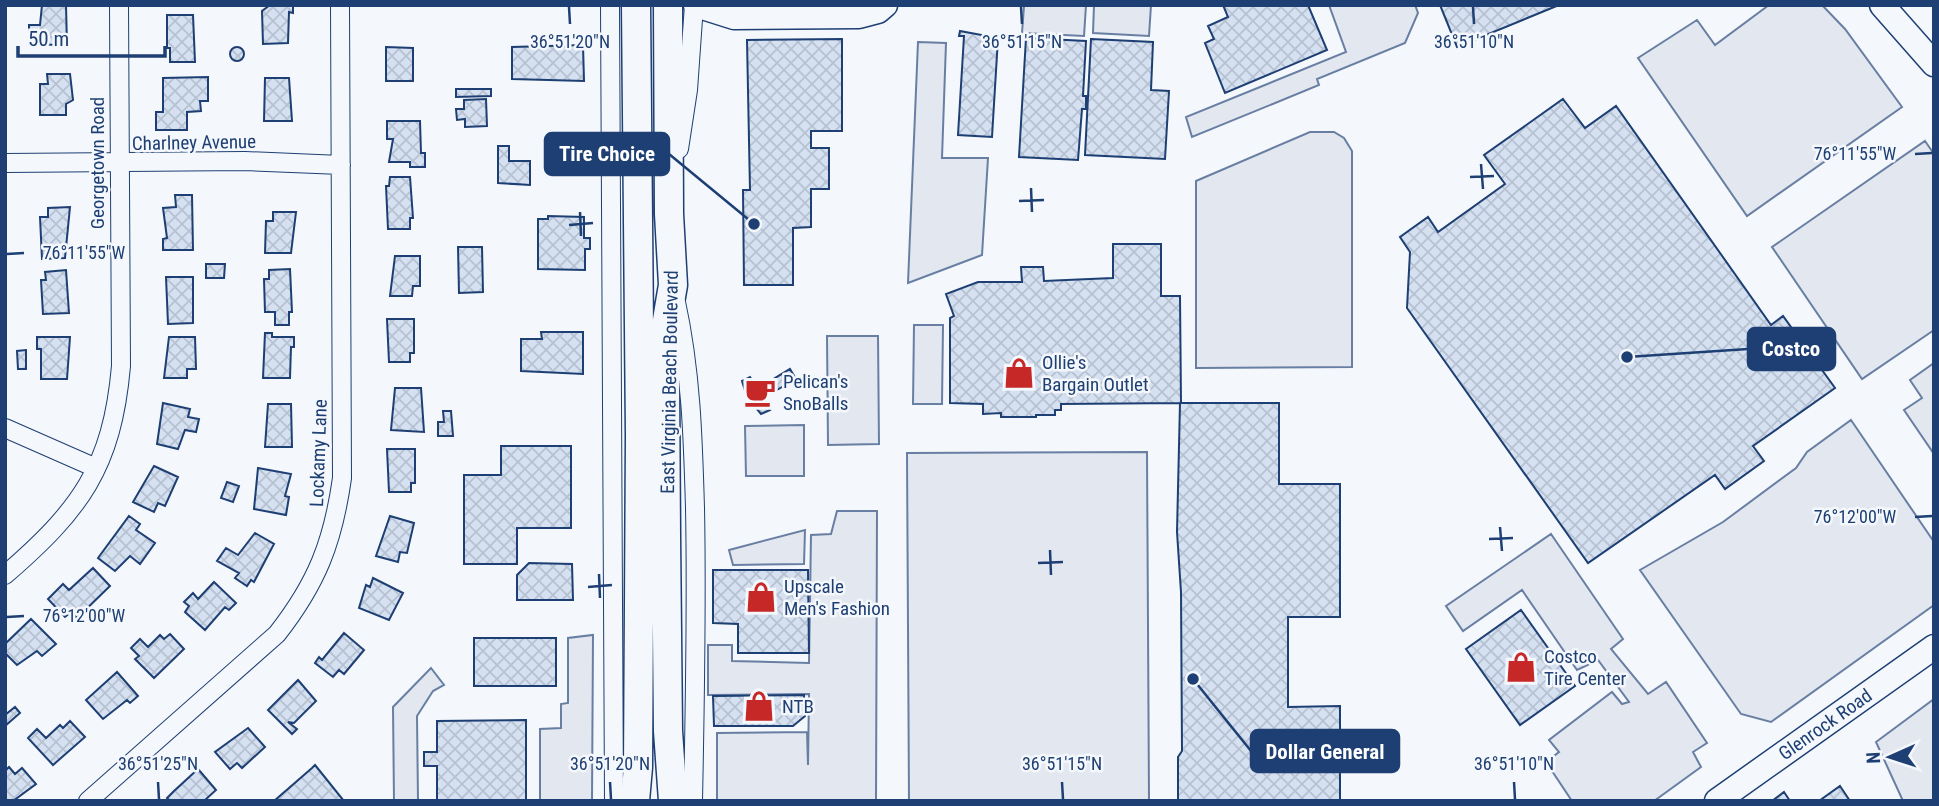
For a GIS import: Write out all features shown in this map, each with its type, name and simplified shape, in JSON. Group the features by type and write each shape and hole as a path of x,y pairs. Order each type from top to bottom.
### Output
{"main road":[{"name":"East Virginia Beach Boulevard","path":"635,801 640,436 636,5"},
{"name":"East Virginia Beach Boulevard","path":"668,5 669,214 673,285 666,326 665,390 668,731 673,801"},
{"path":"638,729 648,752 652,801"}],"street":[{"name":"Georgetown Road","path":"5,575 64,522 84,493 96,468 115,412 121,366 119,5"},
{"name":"Lockamy Lane","path":"88,801 277,634 299,607 327,550 337,514 342,478 340,5"},
{"path":"610,5 614,801"},
{"path":"669,214 688,90 695,5 734,18 859,16 878,11 885,5"},
{"path":"1882,5 1934,64"},
{"name":"Charlney Avenue","path":"5,163 245,162 341,165"},
{"path":"673,285 687,353 692,400 696,569 693,801"},
{"path":"5,428 96,468"},
{"name":"Glenrock Road","path":"1717,801 1934,647"}],"shaded area":[{"path":"1086,5 1084,36 1022,33 1024,6"},
{"path":"1094,5 1151,5 1149,36 1093,33"},
{"path":"1329,5 1415,5 1418,13 1405,43 1317,79 1319,85 1192,137 1186,117 1346,52"},
{"path":"1769,5 1822,5 1845,29 1902,107 1747,216 1638,58 1697,20 1715,45"},
{"path":"918,42 946,43 942,158 988,158 982,255 908,283"},
{"path":"1310,132 1334,132 1344,138 1352,151 1352,367 1196,368 1196,181"},
{"path":"1925,141 1934,154 1934,330 1862,379 1772,247"},
{"path":"914,325 943,325 942,404 913,404"},
{"path":"827,336 878,336 879,444 828,445"},
{"path":"1934,363 1934,454 1904,410 1922,398 1910,380"},
{"path":"1851,420 1934,542 1934,605 1771,722 1741,714 1640,570 1723,522 1796,468 1807,452"},
{"path":"804,425 804,476 746,476 745,426"},
{"path":"1147,452 1149,800 909,801 907,453"},
{"path":"837,511 877,511 876,801 717,801 717,733 807,732 808,765 809,694 708,695 708,645 732,645 732,661 809,663 811,535 831,534"},
{"path":"805,530 804,564 733,565 729,550"},
{"path":"1551,534 1623,639 1611,649 1648,694 1666,682 1707,743 1693,752 1701,767 1654,801 1572,801 1546,762 1559,752 1549,740 1612,692 1622,704 1629,702 1598,660 1577,670 1522,590 1463,631 1446,606"},
{"path":"593,635 592,801 540,801 540,729 561,728 561,704 568,703 568,638"},
{"path":"431,668 444,685 433,691 417,716 418,801 394,801 393,707"},
{"path":"1934,699 1934,801 1903,801 1876,742"}],"building":[{"path":"42,5 66,5 67,46 29,43 29,25 40,25"},
{"path":"270,5 293,5 293,13 289,12 288,43 263,44 262,11"},
{"path":"1223,5 1308,5 1327,50 1225,93 1205,43 1214,39 1208,26 1228,17"},
{"path":"1440,5 1559,5 1457,47"},
{"path":"167,15 193,15 195,62 170,62 170,48 167,48"},
{"path":"960,31 998,38 992,137 958,135 964,36 959,36"},
{"path":"1026,38 1086,41 1083,96 1086,96 1086,109 1082,109 1078,160 1019,157"},
{"path":"842,39 842,131 811,131 811,148 829,148 829,189 811,189 811,227 793,228 793,285 744,285 743,190 750,190 747,40"},
{"path":"1091,39 1153,42 1151,90 1169,91 1165,159 1085,155"},
{"path":"583,45 584,81 512,79 512,47"},
{"path":"234,47 240,47 244,54 240,61 234,61 230,57 230,51"},
{"path":"386,47 413,48 413,81 386,81"},
{"path":"47,74 70,74 73,100 66,104 66,115 40,115 40,84 48,84"},
{"path":"208,77 208,101 200,101 201,111 187,112 187,130 156,130 156,112 163,112 163,78"},
{"path":"265,78 289,78 292,121 264,121"},
{"path":"456,89 491,89 491,96 456,97"},
{"path":"486,99 487,126 465,127 465,119 457,120 456,109 464,109 464,100"},
{"path":"1563,99 1585,128 1616,106 1771,325 1783,316 1835,388 1753,446 1764,461 1725,489 1715,475 1588,563 1407,308 1410,252 1400,237 1428,217 1438,232 1505,184 1484,155"},
{"path":"387,121 420,121 421,153 425,153 425,167 410,167 410,162 389,162 393,139 387,139"},
{"path":"498,146 509,146 509,161 530,161 530,185 498,183"},
{"path":"390,177 410,177 413,218 410,218 410,229 388,229 386,186 389,186"},
{"path":"175,195 192,195 193,250 163,250 163,239 167,238 163,208 176,207"},
{"path":"70,207 65,258 42,259 40,217 48,217 48,208"},
{"path":"273,212 296,212 291,253 265,253 266,221 273,221"},
{"path":"548,216 584,217 584,238 590,238 590,249 585,249 585,270 538,269 538,219 548,219"},
{"path":"1113,244 1161,244 1161,296 1180,296 1181,403 1279,403 1279,484 1340,484 1340,617 1288,617 1288,707 1340,706 1340,801 1178,801 1178,757 1182,751 1181,592 1177,532 1180,403 1061,404 1061,410 1055,410 1055,415 1001,417 1001,413 983,414 983,404 950,403 950,318 954,316 946,294 978,282 1022,282 1021,267 1043,267 1044,281 1113,278"},
{"path":"458,247 482,247 483,292 459,293"},
{"path":"395,256 420,256 420,286 413,286 412,296 390,296"},
{"path":"206,264 225,264 224,278 206,278"},
{"path":"290,269 292,312 289,312 289,325 275,325 275,312 265,312 264,279 269,279 269,270"},
{"path":"66,270 69,313 43,314 41,280 46,280 45,272"},
{"path":"166,277 193,277 193,323 168,324"},
{"path":"387,319 414,319 414,353 410,353 410,362 389,362"},
{"path":"541,332 583,332 583,374 521,371 521,339 542,339"},
{"path":"265,333 272,333 272,337 294,337 290,378 263,378"},
{"path":"37,337 70,337 67,379 41,379 41,349 37,349"},
{"path":"169,337 195,337 196,369 187,369 187,378 164,378"},
{"path":"26,350 26,369 18,369 17,351"},
{"name":"Pelican's SnoBalls","path":"790,369 796,379 763,398 770,410 761,414 747,397 742,381 750,377 757,389"},
{"path":"395,388 421,388 424,432 391,430"},
{"path":"163,403 190,409 188,417 199,419 196,432 185,430 178,449 157,444"},
{"path":"268,404 291,404 292,447 265,447"},
{"path":"443,411 451,411 453,436 438,436 438,422 444,422"},
{"path":"501,446 571,446 571,528 517,528 517,564 464,564 464,475 501,475"},
{"path":"387,449 415,449 415,483 411,483 411,492 389,492"},
{"path":"154,466 178,477 165,506 158,503 154,512 133,502"},
{"path":"258,468 291,474 285,496 289,497 286,515 254,509"},
{"path":"227,482 239,486 233,502 221,498"},
{"path":"129,516 140,524 136,530 155,543 140,564 130,556 115,571 98,558"},
{"path":"390,516 414,523 407,553 400,552 398,562 376,556"},
{"path":"255,533 274,544 254,582 251,580 247,586 235,578 239,573 217,561 226,548 238,555"},
{"path":"529,563 572,564 573,600 517,600 517,575"},
{"path":"93,568 110,586 77,618 71,612 65,617 48,599 63,584 69,590"},
{"name":"Upscale Men's Fashion","path":"713,570 808,570 809,653 738,653 738,624 713,623"},
{"path":"373,578 403,593 389,620 359,608 366,585 370,587"},
{"path":"214,582 236,603 229,610 225,607 205,630 185,612 189,606 184,602 193,593 198,599"},
{"name":"Costco Tire Center","path":"1521,610 1575,686 1520,725 1466,649"},
{"path":"31,619 56,644 42,656 37,651 17,665 5,653 5,644"},
{"path":"344,633 364,650 344,674 339,670 333,677 315,663 319,657 322,660"},
{"path":"170,634 184,649 154,678 135,659 139,656 131,648 140,639 148,647 160,635 164,639"},
{"path":"474,638 556,638 556,686 474,686"},
{"path":"117,672 138,696 130,703 127,700 103,719 86,700"},
{"path":"298,680 316,701 294,723 288,722 297,729 292,734 268,710"},
{"name":"NTB","path":"804,695 805,716 793,726 714,726 713,696"},
{"path":"15,707 20,713 5,726 5,715"},
{"path":"526,720 526,801 437,801 437,766 424,766 424,752 437,752 437,721"},
{"path":"70,721 85,737 53,765 28,738 37,729 46,738 60,725 63,728"},
{"path":"248,728 265,747 242,768 237,763 230,769 215,752"},
{"path":"315,765 344,801 274,801 312,768"},
{"path":"9,767 15,774 22,768 36,784 13,801 5,801 5,771"},
{"path":"198,769 216,790 204,801 170,801 167,798"},
{"path":"1840,786 1850,801 1819,801"},
{"path":"1784,792 1790,801 1772,801"}],"place":[{"name":"Tire Choice","path":"754,224"},
{"name":"Costco","path":"1627,357"},
{"name":"Ollie's Bargain Outlet","path":"1019,373"},
{"name":"Pelican's SnoBalls","path":"760,392"},
{"name":"Upscale Men's Fashion","path":"761,597"},
{"name":"Costco Tire Center","path":"1521,667"},
{"name":"Dollar General","path":"1193,679"},
{"name":"NTB","path":"759,706"}]}
